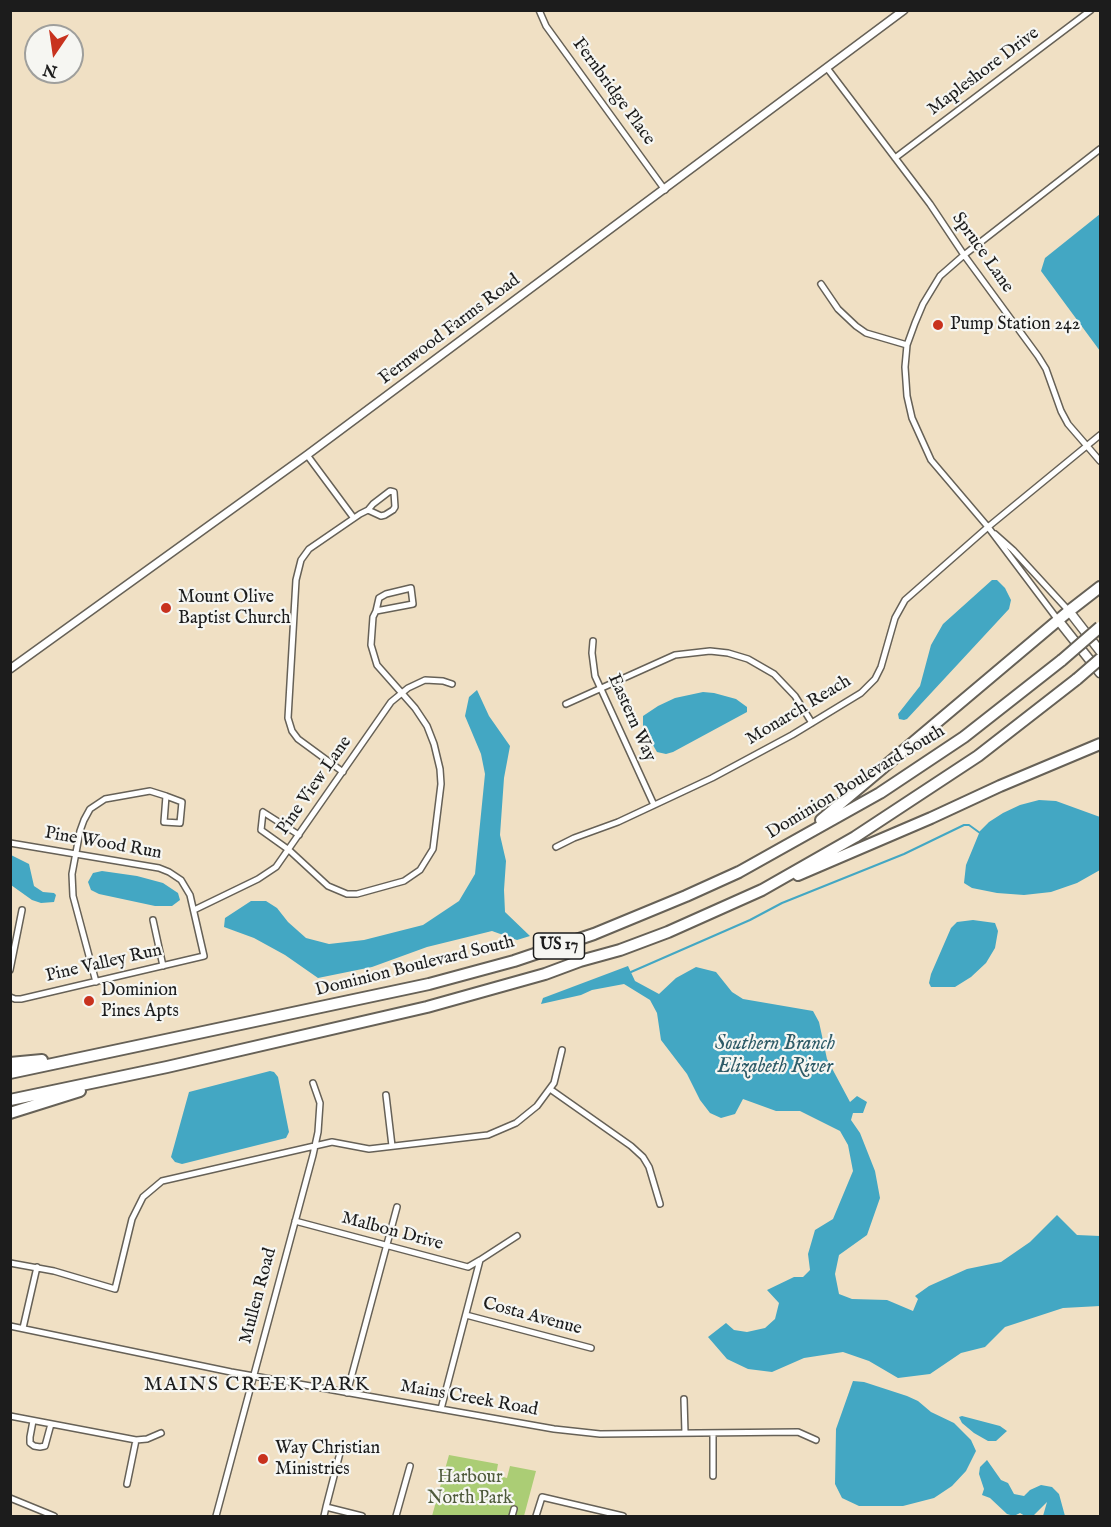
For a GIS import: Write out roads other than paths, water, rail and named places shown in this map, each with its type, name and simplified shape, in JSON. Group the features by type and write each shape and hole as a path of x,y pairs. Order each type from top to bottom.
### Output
{"highway":[{"path":"795,841 1058,620 1101,587"},
{"name":"Dominion Boulevard South","path":"10,1073 429,984 514,961 594,934 675,901 739,872 880,793 922,766 991,717 1101,627"},
{"name":"US 17","path":"167,1066 484,992 620,950 668,932 762,890 926,793 1020,725 1101,659"},
{"path":"762,890 823,866 1000,786 1101,744"},
{"path":"10,1063 96,1054"},
{"path":"10,1100 167,1066"},
{"path":"10,1113 167,1066"}],"main road":[{"path":"1069,611 1101,651"},
{"path":"1058,620 1101,673"}],"street":[{"name":"Fernbridge Place","path":"539,10 546,26 665,190"},
{"name":"Fernwood Farms Road","path":"10,669 307,456 904,10"},
{"name":"Mapleshore Drive","path":"895,158 1091,10"},
{"name":"Spruce Lane","path":"827,68 930,204 964,255 1038,356 1052,382 1061,411 1072,430 1101,461"},
{"path":"1069,611 1013,550 988,527 931,460 912,418 907,396 905,367 907,345 923,304 940,276 1101,150"},
{"path":"821,284 847,319 866,333 907,345"},
{"name":"Monarch Reach","path":"556,847 618,822 712,778 861,693 876,679 895,618 905,600 988,527 1101,435"},
{"path":"307,456 353,517"},
{"path":"343,772 298,739 290,726 288,714 298,569 303,556 309,549 353,517 368,510 390,491 394,492 395,507 393,510 381,516 368,510"},
{"path":"988,527 1058,620"},
{"path":"299,835 263,812 261,830 289,850 328,886 347,894 357,894 404,881 420,870 435,843 440,769 434,744 427,726 374,658 371,645 373,617 377,603 386,594 411,588 413,604 376,611"},
{"name":"Eastern Way","path":"593,641 592,665 600,688 654,805"},
{"path":"566,704 675,655 692,652 728,653 748,659 774,674 795,696 812,723"},
{"name":"Pine View Lane","path":"194,910 269,873 289,850 391,702 416,683 425,680 452,684"},
{"path":"96,982 73,896 72,874 84,820 90,809 99,802 112,797 150,791 166,796 182,802 180,823 164,822 166,796"},
{"name":"Pine Wood Run","path":"10,843 159,868 169,872 181,880 187,888 204,956"},
{"path":"10,970 22,910"},
{"path":"153,920 163,966"},
{"name":"Pine Valley Run","path":"10,997 21,999 204,956"},
{"path":"10,1263 37,1267 115,1289 132,1219 143,1197 162,1181 315,1144 332,1142 369,1149 488,1134 503,1129 526,1116 537,1106 550,1089 557,1073 562,1050"},
{"name":"Mullen Road","path":"216,1516 315,1144 320,1103 313,1083"},
{"path":"550,1089 643,1157 649,1167 660,1204"},
{"path":"386,1095 392,1146"},
{"path":"347,1393 397,1207"},
{"name":"Malbon Drive","path":"295,1221 468,1268 480,1260"},
{"path":"441,1409 480,1260 517,1236"},
{"path":"23,1328 37,1267"},
{"name":"Costa Avenue","path":"466,1315 591,1348"},
{"name":"Mains Creek Road","path":"10,1326 253,1376 588,1433 798,1432 816,1440"},
{"path":"684,1399 685,1433"},
{"path":"10,1416 136,1440 147,1439 161,1433"},
{"path":"33,1420 30,1443 40,1448 45,1446 48,1440 51,1424"},
{"path":"712,1433 713,1476"},
{"path":"127,1484 136,1440"},
{"path":"324,1516 341,1449"},
{"path":"396,1516 410,1466"},
{"path":"537,1516 542,1497 623,1516"},
{"path":"10,1498 54,1516"},
{"path":"326,1507 362,1516"},
{"path":"512,1516 514,1509"}],"water":[{"path":"1100,214 1100,351 1041,271 1045,258"},
{"path":"992,580 997,580 1005,588 1011,600 1009,609 907,719 899,719 898,714 920,686 931,645 943,624"},
{"path":"477,690 489,716 510,746 504,778 500,835 506,861 505,912 530,936 517,940 492,931 427,947 372,967 318,978 285,955 254,938 224,927 225,918 251,901 266,901 277,908 288,922 306,938 329,944 364,940 423,925 459,901 475,874 485,774 481,754 465,716 469,697"},
{"path":"703,692 736,699 747,707 747,712 673,752 666,754 657,752 643,725 643,716 675,698"},
{"path":"1039,800 1056,801 1100,817 1100,870 1077,883 1051,892 1024,895 972,888 964,883 966,865 980,831 1003,813"},
{"path":"11,855 29,864 34,886 43,892 54,893 56,895 54,902 41,903 32,900 11,885"},
{"path":"102,871 137,876 163,883 178,893 180,900 172,906 155,906 99,894 91,890 88,882 93,873"},
{"path":"973,920 995,923 998,931 995,948 986,963 971,977 955,987 931,987 929,983 931,974 951,928 957,922"},
{"name":"Southern Branch Elizabeth River","path":"628,966 635,981 659,994 676,978 696,967 716,972 732,992 743,999 813,1011 819,1022 827,1059 850,1102 857,1096 867,1102 863,1113 853,1113 851,1120 860,1133 875,1171 880,1198 867,1235 839,1255 835,1274 839,1294 852,1299 887,1300 913,1311 918,1299 915,1296 929,1286 967,1269 1001,1262 1030,1242 1057,1215 1077,1235 1100,1236 1100,1306 1063,1308 1005,1327 985,1347 961,1353 930,1374 898,1378 869,1361 843,1352 804,1358 772,1372 748,1369 727,1359 708,1337 726,1323 734,1330 747,1332 765,1328 775,1319 779,1303 767,1290 794,1277 803,1277 810,1270 808,1254 815,1230 833,1219 853,1171 848,1145 840,1131 800,1111 776,1111 743,1099 735,1114 721,1118 710,1113 700,1100 687,1074 661,1040 657,1013 650,1000 624,984 541,1004 543,998"},
{"path":"270,1071 278,1077 289,1132 286,1138 182,1164 175,1162 171,1157 189,1092"},
{"path":"853,1381 864,1382 907,1396 918,1401 931,1412 954,1423 971,1440 976,1451 966,1471 952,1486 934,1498 903,1506 859,1506 842,1498 835,1484 836,1429"},
{"path":"959,1417 1000,1426 1007,1431 996,1441 988,1441 962,1423"},
{"path":"987,1460 1001,1480 1008,1483 1014,1494 1024,1496 1041,1485 1052,1487 1059,1494 1065,1516 1043,1516 1047,1502 1033,1516 1020,1513 1014,1516 1007,1514 990,1498 982,1495 984,1489 979,1474 980,1467"}],"waterway":[{"path":"631,972 750,920 782,903 904,854 964,825 969,825 980,833"}],"place":[{"name":"Pump Station 242","path":"938,325"},
{"name":"Mount Olive Baptist Church","path":"166,608"},
{"name":"Dominion Pines Apts","path":"89,1001"},
{"name":"Way Christian Ministries","path":"263,1459"}],"district":[{"name":"MAINS CREEK PARK","path":"257,1386"}],"park label":[{"name":"Harbour North Park","path":"470,1488"}]}
